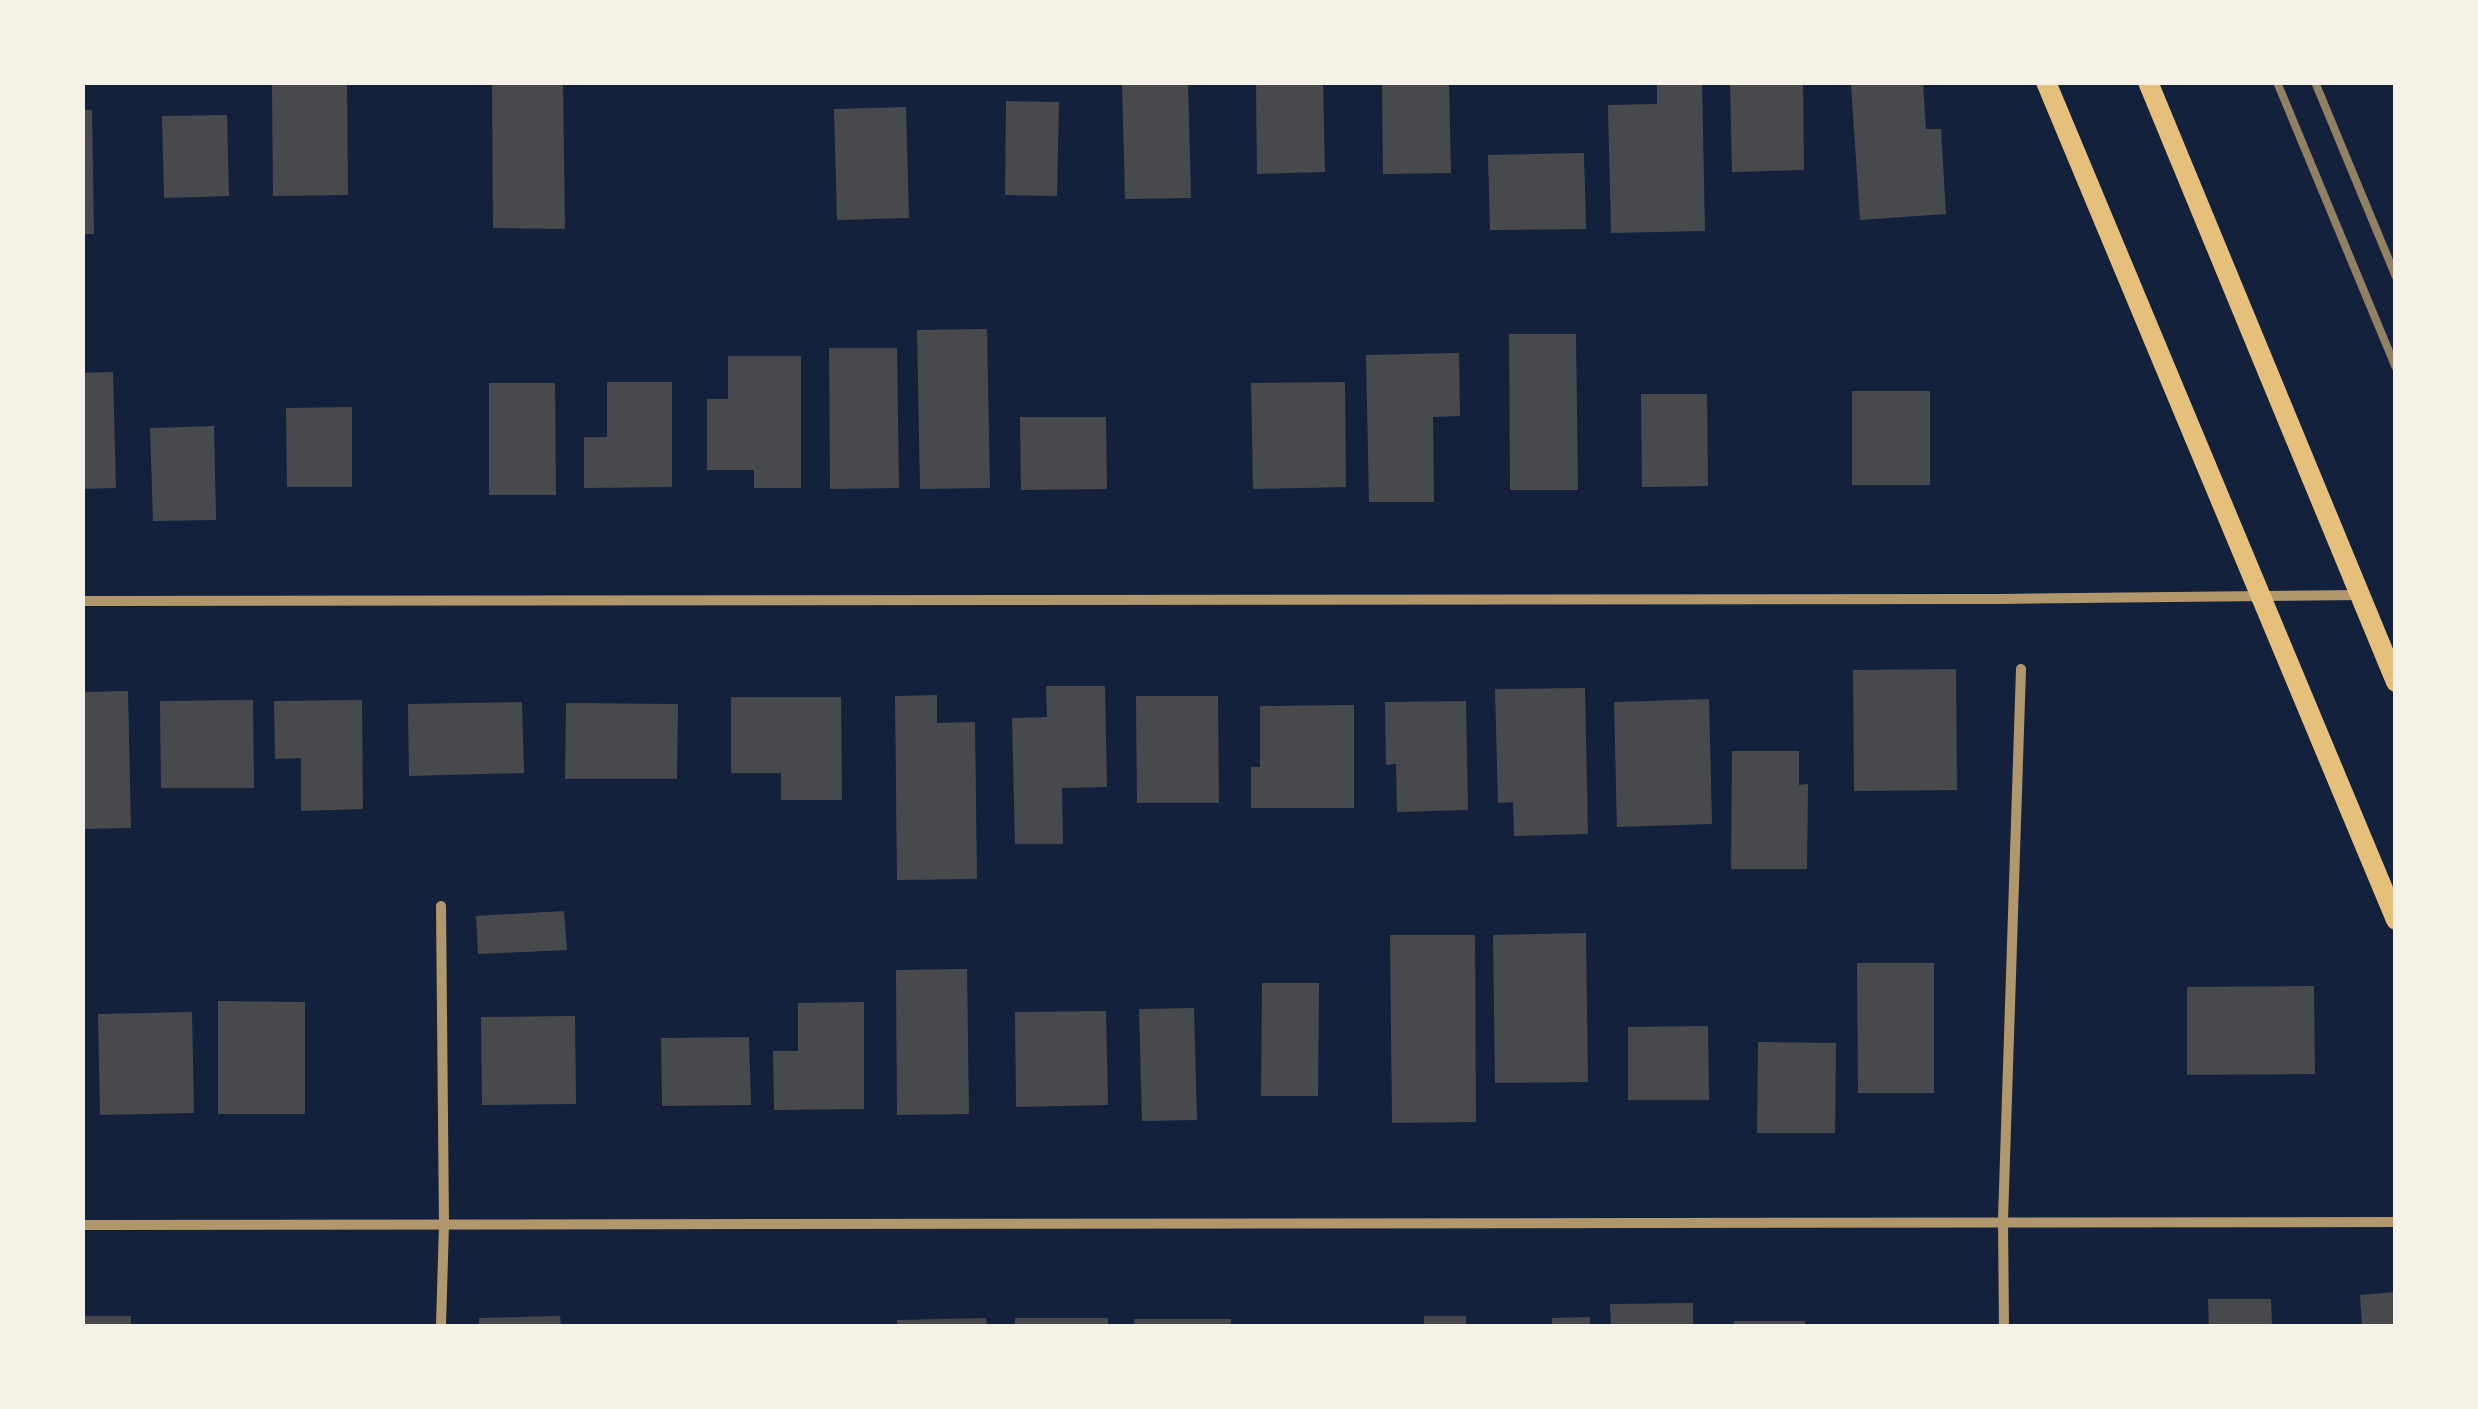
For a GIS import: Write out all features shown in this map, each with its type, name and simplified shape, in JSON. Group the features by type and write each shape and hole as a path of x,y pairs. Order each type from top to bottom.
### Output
{"main road":[{"path":"2046,82 2396,920"},
{"path":"2148,82 2396,682"}],"street":[{"path":"82,601 2360,595"},
{"path":"2004,1326 2021,669"},
{"path":"440,906 444,1224 441,1326"},
{"path":"82,1225 2396,1222"}],"building":[{"path":"347,82 348,195 273,196 272,83"},
{"path":"492,82 563,82 565,229 493,228"},
{"path":"1122,82 1188,82 1191,198 1125,199"},
{"path":"1256,82 1323,82 1325,172 1257,174"},
{"path":"1449,82 1451,173 1383,174 1382,83"},
{"path":"1657,82 1702,82 1705,231 1611,233 1608,105 1657,104"},
{"path":"1730,82 1803,82 1804,170 1732,172"},
{"path":"1923,82 1926,129 1941,129 1946,214 1860,220 1851,84"},
{"path":"1006,101 1059,102 1057,196 1005,195"},
{"path":"906,107 909,218 837,220 834,109"},
{"path":"82,110 92,110 94,234 82,234"},
{"path":"227,115 229,196 164,198 162,116"},
{"path":"1584,153 1586,229 1490,230 1488,155"},
{"path":"987,329 990,488 920,489 917,330"},
{"path":"1509,334 1576,334 1578,490 1510,490"},
{"path":"829,348 897,348 899,488 830,489"},
{"path":"1459,353 1460,416 1433,417 1434,502 1369,502 1366,355"},
{"path":"728,356 801,356 801,488 754,488 754,470 707,470 707,399 728,399"},
{"path":"113,372 116,488 82,489 82,373"},
{"path":"607,382 672,382 672,487 584,488 584,437 607,437"},
{"path":"1345,382 1346,487 1253,489 1251,383"},
{"path":"489,383 555,383 556,495 489,495"},
{"path":"1852,391 1930,391 1930,485 1852,485"},
{"path":"1641,394 1707,394 1708,486 1642,487"},
{"path":"352,407 352,487 287,487 286,408"},
{"path":"1020,417 1106,417 1107,489 1021,490"},
{"path":"214,426 216,520 153,521 150,428"},
{"path":"1956,669 1957,790 1854,791 1853,670"},
{"path":"1046,686 1105,686 1107,787 1062,788 1063,844 1015,844 1012,718 1047,717"},
{"path":"1585,688 1588,834 1514,836 1513,802 1498,803 1495,689"},
{"path":"128,691 131,828 82,829 82,692"},
{"path":"937,695 937,723 975,722 977,879 897,880 895,696"},
{"path":"1136,696 1218,696 1219,803 1137,803"},
{"path":"731,697 841,697 842,800 781,800 781,773 731,773"},
{"path":"1709,699 1712,824 1617,827 1614,702"},
{"path":"253,700 254,788 161,788 160,701"},
{"path":"362,700 363,809 301,811 301,758 275,759 274,701"},
{"path":"1466,701 1468,810 1397,812 1396,764 1386,765 1385,702"},
{"path":"522,702 524,773 409,776 408,704"},
{"path":"566,703 678,704 677,779 565,779"},
{"path":"1354,705 1354,808 1251,808 1251,767 1260,767 1260,706"},
{"path":"1732,751 1799,751 1799,785 1808,784 1807,869 1731,869"},
{"path":"564,911 567,950 478,954 476,916"},
{"path":"1586,933 1588,1082 1495,1083 1493,935"},
{"path":"1390,935 1475,935 1476,1122 1392,1123"},
{"path":"1857,963 1934,963 1934,1093 1858,1093"},
{"path":"967,969 969,1114 897,1115 896,970"},
{"path":"1262,983 1319,983 1318,1096 1261,1096"},
{"path":"2314,986 2315,1074 2187,1075 2187,987"},
{"path":"218,1001 305,1002 305,1114 218,1114"},
{"path":"864,1002 864,1109 774,1110 773,1051 798,1051 798,1003"},
{"path":"1194,1008 1197,1120 1142,1121 1139,1009"},
{"path":"1106,1011 1108,1105 1016,1107 1015,1012"},
{"path":"192,1012 194,1113 100,1115 98,1014"},
{"path":"575,1016 576,1104 482,1105 481,1017"},
{"path":"1708,1026 1709,1100 1628,1100 1628,1027"},
{"path":"749,1037 751,1105 662,1106 661,1038"},
{"path":"1758,1042 1836,1043 1835,1133 1757,1133"},
{"path":"2396,1292 2396,1326 2362,1326 2360,1295"},
{"path":"2208,1299 2271,1299 2272,1326 2209,1326"},
{"path":"1693,1303 1693,1326 1611,1326 1610,1304"},
{"path":"82,1316 131,1316 131,1326 82,1326"},
{"path":"560,1316 561,1326 479,1326 479,1318"},
{"path":"1424,1316 1466,1316 1466,1326 1424,1326"},
{"path":"1590,1317 1590,1326 1552,1326 1552,1318"},
{"path":"986,1318 987,1326 897,1326 897,1320"},
{"path":"1015,1318 1108,1318 1108,1326 1015,1326"},
{"path":"1134,1319 1231,1319 1231,1326 1135,1326"},
{"path":"1734,1321 1805,1321 1805,1326 1734,1326"}],"railway":[{"path":"2277,82 2396,368"},
{"path":"2315,82 2396,277"}]}
